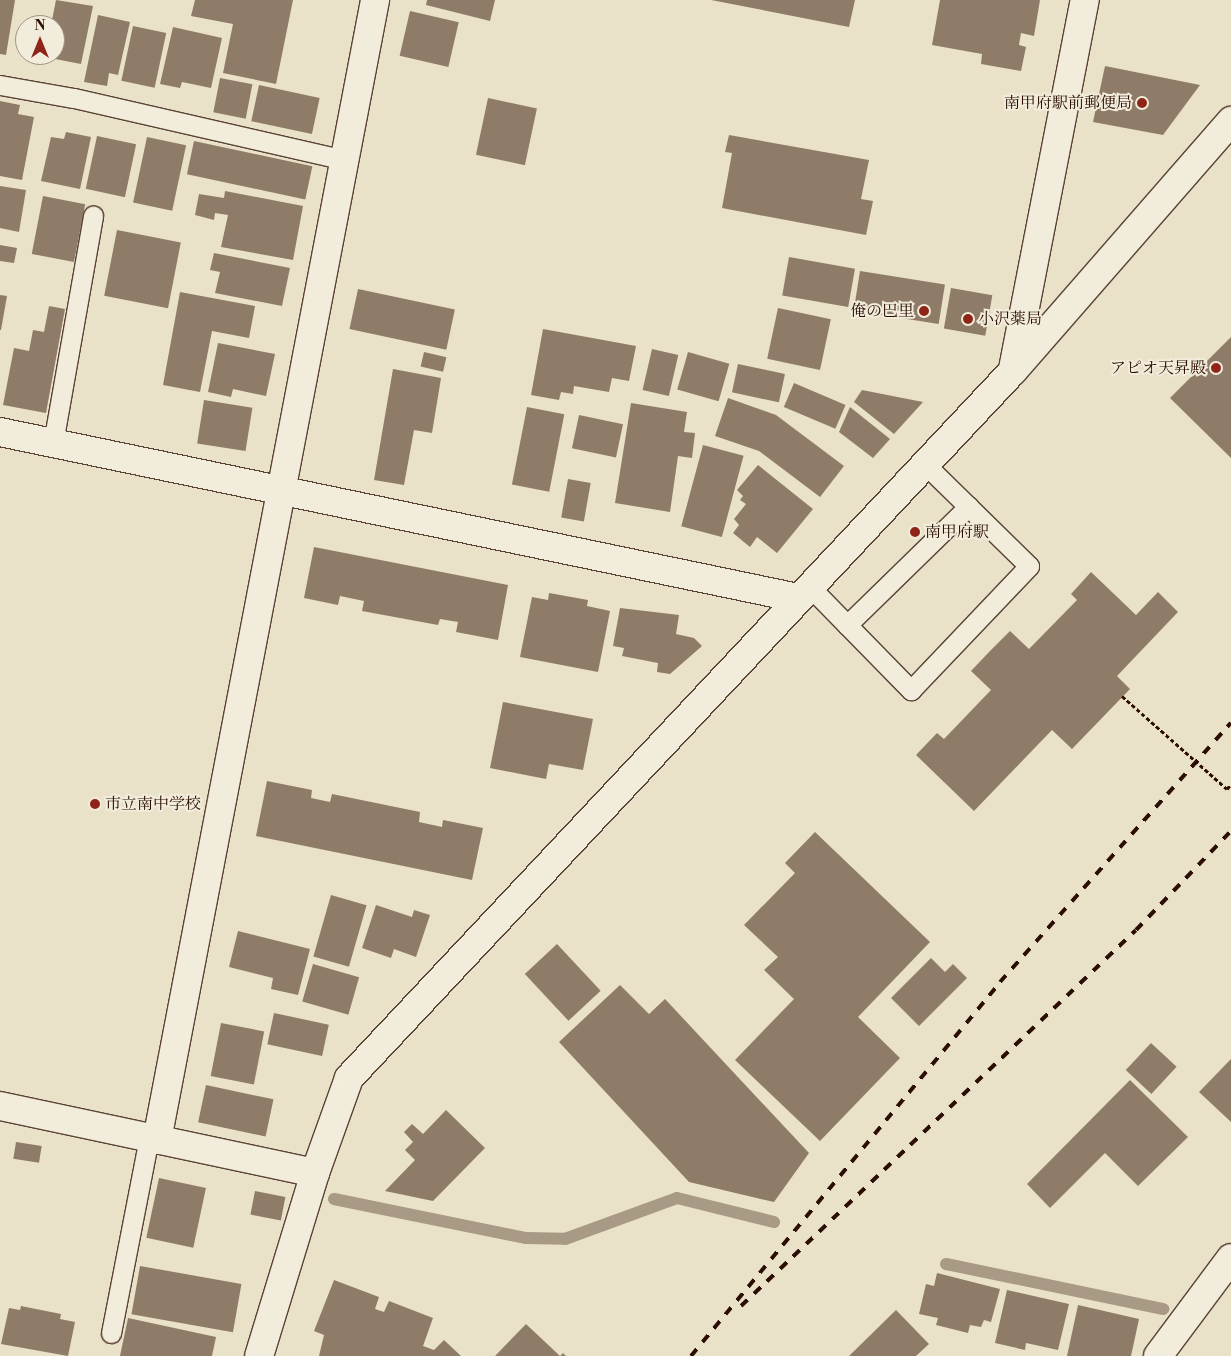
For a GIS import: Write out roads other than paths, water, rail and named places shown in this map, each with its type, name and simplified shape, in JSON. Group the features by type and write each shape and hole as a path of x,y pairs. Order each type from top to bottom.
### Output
{"street":[{"path":"153,1139 281,492 375,0"},
{"path":"1013,371 1085,0"},
{"path":"259,1356 315,1173 349,1078 1013,371 1231,121"},
{"path":"0,432 281,492 804,592"},
{"path":"0,1106 315,1173"},
{"path":"1158,1356 1231,1258"}],"lane":[{"path":"0,85 74,98 345,160"},
{"path":"53,443 93,216"},
{"path":"804,592 847,625 911,690 1028,566 925,464"},
{"path":"847,625 969,506"},
{"path":"111,1333 153,1139"}],"waterway":[{"path":"334,1199 526,1238 565,1239 677,1198 774,1222"},
{"path":"946,1264 1163,1309"}],"railway":[{"path":"691,1356 1000,982 1231,723"},
{"path":"741,1306 1136,930 1231,831"}],"place":[{"name":"南甲府駅前郵便局","path":"1142,103"},
{"name":"俺の巴里","path":"924,311"},
{"name":"小沢薬局","path":"968,319"},
{"name":"アピオ天昇殿","path":"1216,368"},
{"name":"南甲府駅","path":"915,532"},
{"name":"市立南中学校","path":"95,804"}]}
